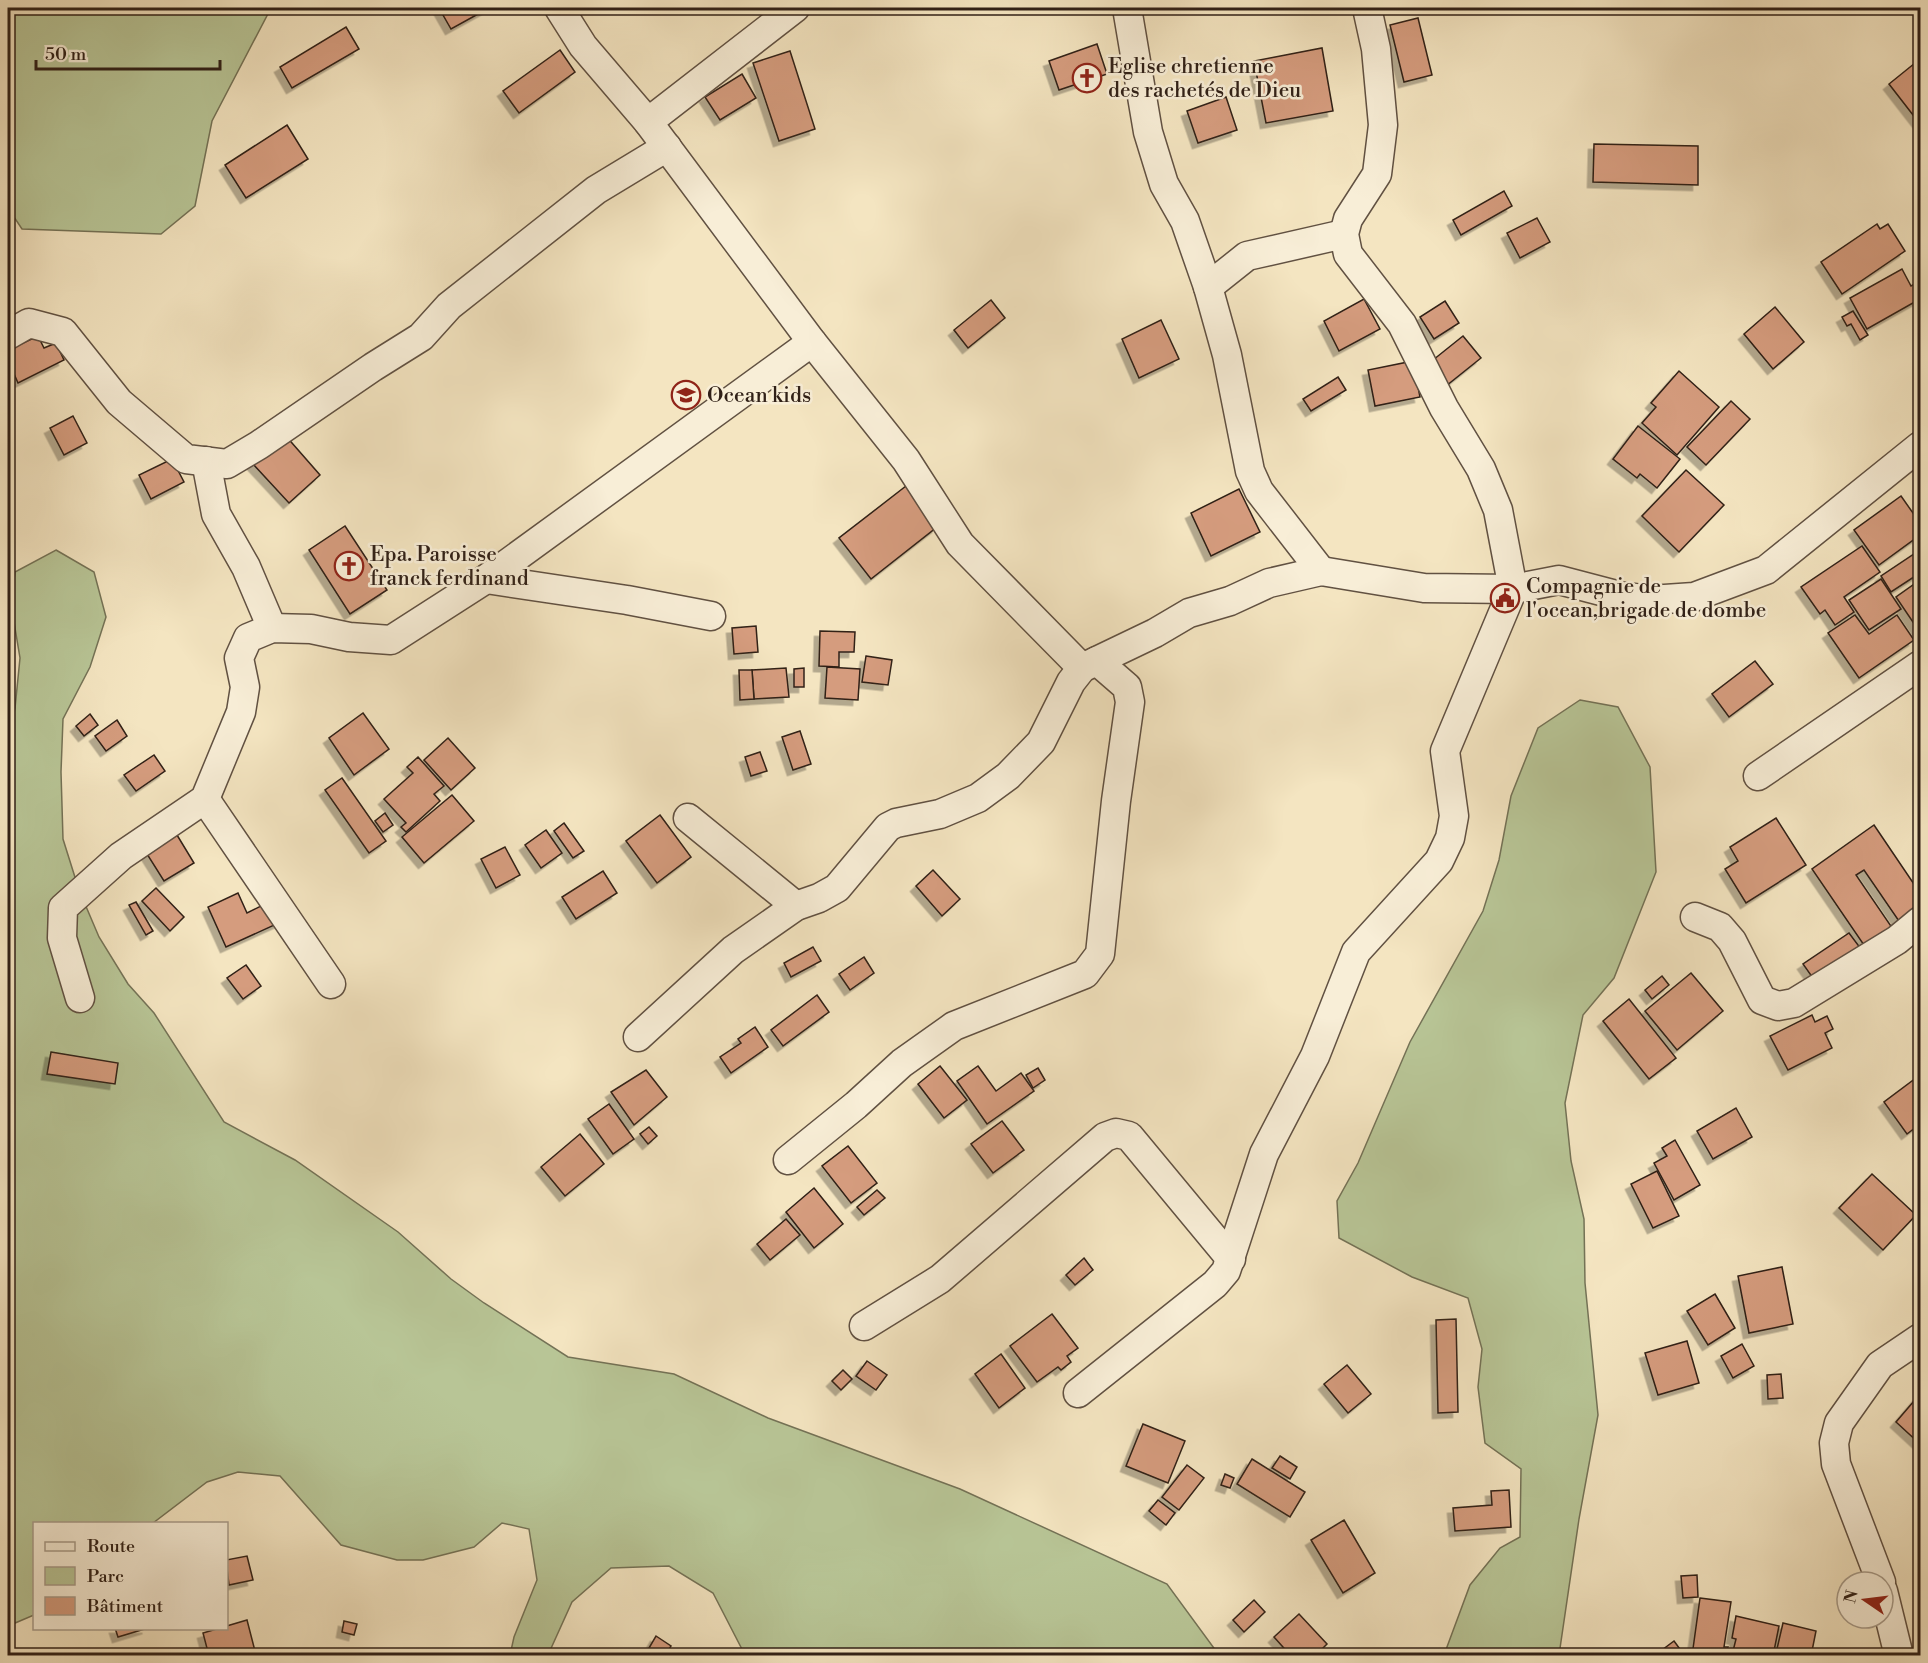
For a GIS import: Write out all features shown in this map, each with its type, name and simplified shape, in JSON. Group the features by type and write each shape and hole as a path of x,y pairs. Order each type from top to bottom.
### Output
{"street":[{"path":"558,8 583,46 648,122 812,342 906,460 960,544 1090,665 1127,687 1130,702 1116,801 1100,954 1085,975 954,1026 902,1063 856,1105 788,1160"},
{"path":"648,122 795,8"},
{"path":"1127,8 1148,132 1164,184 1185,221 1208,287 1227,355 1250,471 1259,491 1321,571"},
{"path":"1078,1393 1215,1284 1231,1260 1264,1154 1315,1056 1356,952 1439,861 1450,838 1454,816 1445,751 1513,589 1498,510 1481,469 1444,408 1402,324 1348,254 1344,234 1348,219 1377,174 1383,126 1376,49 1367,8"},
{"path":"8,335 29,323 63,332 119,402 186,459 227,464 421,337 449,306 596,190 667,147"},
{"path":"1208,287 1247,256 1280,246 1344,234"},
{"path":"80,998 62,938 63,908 121,856 205,799 241,712 245,687 239,658 248,638 272,628 311,629 349,637 392,640 486,579 812,342"},
{"path":"638,1037 733,950 796,906 819,898 837,888 888,827 896,823 940,814 978,798 1008,776 1041,742 1071,682 1090,665 1155,633 1189,613 1230,601 1269,583 1321,571 1424,588 1513,589 1559,580 1620,596 1650,600 1694,597 1766,570 1917,453"},
{"path":"206,461 216,514 246,567 272,628"},
{"path":"486,579 627,600 711,616"},
{"path":"1758,776 1920,665"},
{"path":"205,799 331,984"},
{"path":"688,818 796,906"},
{"path":"1695,917 1720,927 1732,941 1762,1000 1778,1006 1794,1003 1897,940 1920,921"},
{"path":"864,1326 940,1279 1105,1137 1116,1133 1129,1136 1231,1260"},
{"path":"1876,1570 1836,1464 1834,1443 1839,1423 1880,1365 1920,1338"},
{"path":"1892,1630 1899,1656"}],"green space":[{"path":"8,8 271,8 212,121 195,206 161,234 22,229 8,208"},
{"path":"56,550 94,572 106,617 90,667 63,719 61,772 63,839 79,890 99,937 128,984 154,1013 224,1122 295,1160 398,1232 451,1279 484,1303 568,1357 674,1374 768,1418 960,1489 1167,1584 1219,1655 745,1655 713,1593 669,1566 611,1568 572,1602 548,1655 510,1655 514,1637 537,1580 529,1529 502,1523 474,1547 423,1560 397,1560 341,1545 280,1476 238,1472 207,1482 154,1522 33,1522 33,1615 8,1626 8,737 15,708 20,658 11,604 15,572"},
{"path":"1580,700 1618,707 1650,767 1656,872 1614,978 1583,1015 1565,1103 1571,1161 1584,1219 1585,1283 1598,1415 1579,1519 1559,1655 1444,1655 1470,1585 1500,1548 1520,1537 1521,1469 1485,1443 1478,1387 1482,1349 1468,1298 1412,1277 1339,1238 1337,1201 1358,1163 1410,1042 1483,911 1499,860 1511,796 1538,728"}],"building":[{"path":"439,8 489,8 451,29"},
{"path":"1418,18 1432,75 1404,82 1390,25"},
{"path":"346,27 359,49 292,88 280,67"},
{"path":"1097,44 1107,74 1059,90 1049,61"},
{"path":"1322,48 1333,111 1266,123 1254,61"},
{"path":"560,50 575,72 519,113 503,91"},
{"path":"790,51 815,129 779,141 753,63"},
{"path":"1920,59 1920,124 1889,84"},
{"path":"742,74 756,98 720,120 705,97"},
{"path":"1226,97 1237,130 1198,143 1187,111"},
{"path":"287,125 308,159 246,198 225,165"},
{"path":"1594,144 1698,146 1698,185 1593,182"},
{"path":"1504,191 1512,206 1461,235 1453,220"},
{"path":"1537,218 1550,242 1520,258 1507,233"},
{"path":"1877,224 1880,229 1888,224 1905,251 1842,294 1821,262"},
{"path":"1902,269 1911,286 1920,281 1920,299 1867,329 1850,298"},
{"path":"1364,299 1380,329 1339,351 1324,321"},
{"path":"991,300 1005,318 968,348 954,330"},
{"path":"1445,301 1459,323 1434,339 1420,317"},
{"path":"1775,307 1804,342 1773,369 1744,334"},
{"path":"1853,311 1868,335 1860,340 1851,324 1847,326 1842,317"},
{"path":"1161,320 1179,359 1139,378 1122,339"},
{"path":"38,336 44,348 56,343 64,360 18,383 8,360 8,350"},
{"path":"1463,336 1481,358 1446,386 1428,364"},
{"path":"1413,361 1420,397 1375,406 1368,370"},
{"path":"1679,371 1719,407 1677,455 1642,423 1656,407 1651,403"},
{"path":"1338,377 1346,390 1311,411 1303,399"},
{"path":"1731,401 1750,419 1706,465 1687,447"},
{"path":"73,416 87,443 64,455 50,428"},
{"path":"1638,426 1680,459 1657,488 1640,474 1637,478 1613,459"},
{"path":"285,435 320,475 289,503 253,464"},
{"path":"172,459 184,482 151,499 139,475"},
{"path":"1686,470 1724,505 1679,552 1642,516"},
{"path":"906,486 937,527 871,579 839,538"},
{"path":"1239,489 1260,532 1211,556 1191,513"},
{"path":"1901,496 1920,523 1920,535 1879,565 1854,530"},
{"path":"345,526 387,590 350,614 309,550"},
{"path":"1862,546 1880,572 1844,597 1854,612 1835,625 1825,610 1820,614 1801,587"},
{"path":"1920,550 1920,573 1891,592 1881,576"},
{"path":"1881,579 1901,609 1869,630 1849,600"},
{"path":"1920,580 1920,630 1919,631 1896,597"},
{"path":"1855,615 1869,634 1897,615 1914,640 1859,678 1828,633"},
{"path":"756,626 758,652 734,654 732,628"},
{"path":"820,631 855,632 854,652 839,652 839,667 819,666"},
{"path":"866,656 892,660 888,685 862,682"},
{"path":"1755,661 1773,684 1729,717 1712,694"},
{"path":"827,667 860,669 858,700 825,698"},
{"path":"786,668 789,697 754,699 752,670"},
{"path":"804,668 804,687 794,687 794,669"},
{"path":"739,670 752,670 754,699 740,700"},
{"path":"363,713 389,749 354,775 329,738"},
{"path":"90,714 98,725 84,736 76,726"},
{"path":"117,720 127,736 106,751 95,736"},
{"path":"800,731 811,764 793,770 782,737"},
{"path":"448,738 475,768 451,790 424,760"},
{"path":"760,752 767,771 751,776 745,757"},
{"path":"154,755 165,771 136,791 124,775"},
{"path":"418,757 444,786 434,794 440,801 406,832 401,827 406,823 384,799 413,773 407,767"},
{"path":"342,778 386,841 369,853 325,790"},
{"path":"452,795 474,821 424,863 402,837"},
{"path":"385,813 393,825 383,832 375,821"},
{"path":"660,815 691,857 657,883 626,841"},
{"path":"1776,818 1806,865 1746,903 1725,869 1738,861 1730,847"},
{"path":"564,823 584,851 573,858 554,831"},
{"path":"1874,825 1920,893 1920,915 1903,927 1864,870 1856,875 1895,932 1868,951 1812,869"},
{"path":"546,830 562,853 541,868 525,845"},
{"path":"177,835 194,863 164,881 147,854"},
{"path":"505,847 520,875 496,888 481,859"},
{"path":"933,870 960,899 942,916 916,886"},
{"path":"603,871 617,893 576,919 562,897"},
{"path":"156,888 184,917 170,931 142,901"},
{"path":"238,893 247,913 271,901 281,922 226,947 208,907"},
{"path":"136,902 153,931 146,935 129,905"},
{"path":"1849,933 1861,949 1815,981 1803,964"},
{"path":"813,947 821,961 791,977 784,963"},
{"path":"864,957 874,973 850,990 839,974"},
{"path":"246,965 261,986 243,999 227,978"},
{"path":"1691,973 1723,1011 1677,1050 1645,1011"},
{"path":"1662,976 1669,985 1652,999 1645,990"},
{"path":"817,995 829,1012 783,1046 771,1030"},
{"path":"1629,999 1676,1058 1649,1079 1603,1021"},
{"path":"1812,1015 1815,1022 1827,1016 1833,1029 1825,1033 1832,1048 1788,1070 1770,1036"},
{"path":"755,1027 768,1047 731,1073 720,1057 741,1043 738,1039"},
{"path":"51,1052 118,1063 115,1084 47,1074"},
{"path":"940,1066 967,1100 944,1118 918,1084"},
{"path":"978,1066 996,1091 1021,1073 1034,1091 987,1124 957,1081"},
{"path":"1038,1068 1045,1080 1033,1088 1026,1075"},
{"path":"646,1070 667,1097 634,1125 611,1092"},
{"path":"1920,1075 1920,1124 1907,1134 1884,1102"},
{"path":"609,1104 634,1139 613,1154 588,1119"},
{"path":"1736,1108 1752,1137 1713,1159 1697,1131"},
{"path":"1002,1121 1024,1150 993,1173 971,1144"},
{"path":"649,1127 657,1136 648,1144 640,1134"},
{"path":"580,1134 604,1164 565,1196 541,1167"},
{"path":"1675,1140 1700,1185 1674,1200 1654,1163 1667,1156 1662,1148"},
{"path":"848,1146 877,1183 851,1203 822,1166"},
{"path":"1657,1171 1679,1216 1653,1228 1631,1184"},
{"path":"1872,1174 1916,1215 1883,1250 1839,1208"},
{"path":"814,1188 843,1224 814,1248 786,1212"},
{"path":"877,1190 885,1198 864,1215 857,1207"},
{"path":"786,1219 800,1235 770,1260 757,1244"},
{"path":"1084,1258 1093,1270 1075,1285 1066,1275"},
{"path":"1782,1267 1793,1324 1749,1333 1738,1276"},
{"path":"1715,1294 1735,1328 1708,1345 1687,1311"},
{"path":"1052,1314 1078,1348 1067,1356 1071,1362 1061,1370 1058,1367 1037,1382 1010,1346"},
{"path":"1456,1319 1458,1412 1438,1413 1436,1320"},
{"path":"1687,1341 1699,1383 1658,1395 1645,1353"},
{"path":"1742,1344 1754,1366 1733,1378 1721,1356"},
{"path":"1001,1354 1025,1388 999,1408 975,1374"},
{"path":"867,1361 887,1375 876,1390 856,1376"},
{"path":"1347,1365 1371,1394 1348,1413 1324,1384"},
{"path":"843,1370 852,1379 841,1390 832,1381"},
{"path":"1781,1374 1783,1398 1768,1399 1767,1375"},
{"path":"1920,1394 1920,1444 1896,1422"},
{"path":"1143,1424 1185,1441 1168,1483 1126,1466"},
{"path":"1280,1456 1297,1467 1290,1479 1272,1468"},
{"path":"1252,1459 1305,1492 1290,1517 1237,1484"},
{"path":"1187,1465 1204,1478 1179,1510 1162,1497"},
{"path":"1225,1474 1234,1478 1230,1488 1221,1485"},
{"path":"1509,1490 1511,1527 1455,1531 1453,1508 1492,1505 1491,1491"},
{"path":"1158,1500 1175,1513 1166,1525 1149,1511"},
{"path":"1344,1520 1375,1573 1343,1593 1311,1540"},
{"path":"247,1556 253,1580 229,1585 228,1560"},
{"path":"1697,1575 1698,1597 1683,1598 1681,1576"},
{"path":"1700,1598 1731,1602 1724,1647 1728,1647 1726,1656 1692,1656"},
{"path":"1254,1600 1265,1612 1244,1632 1233,1620"},
{"path":"1299,1614 1327,1644 1315,1656 1291,1656 1274,1637"},
{"path":"1736,1616 1779,1626 1773,1656 1733,1651 1736,1639 1732,1638"},
{"path":"247,1620 255,1651 240,1656 209,1656 203,1633 228,1630 228,1626"},
{"path":"344,1621 357,1624 354,1635 342,1632"},
{"path":"1783,1623 1816,1631 1811,1656 1776,1653"},
{"path":"116,1630 141,1630 118,1637"},
{"path":"656,1636 671,1646 665,1656 649,1648"},
{"path":"1674,1641 1685,1656 1654,1656"}],"place":[{"name":"Eglise chretienne des rachetés de Dieu","path":"1087,78"},
{"name":"Ocean kids","path":"686,395"},
{"name":"Epa. Paroisse franck ferdinand","path":"349,566"},
{"name":"Compagnie de l'ocean,brigade de dombe","path":"1505,598"}]}
